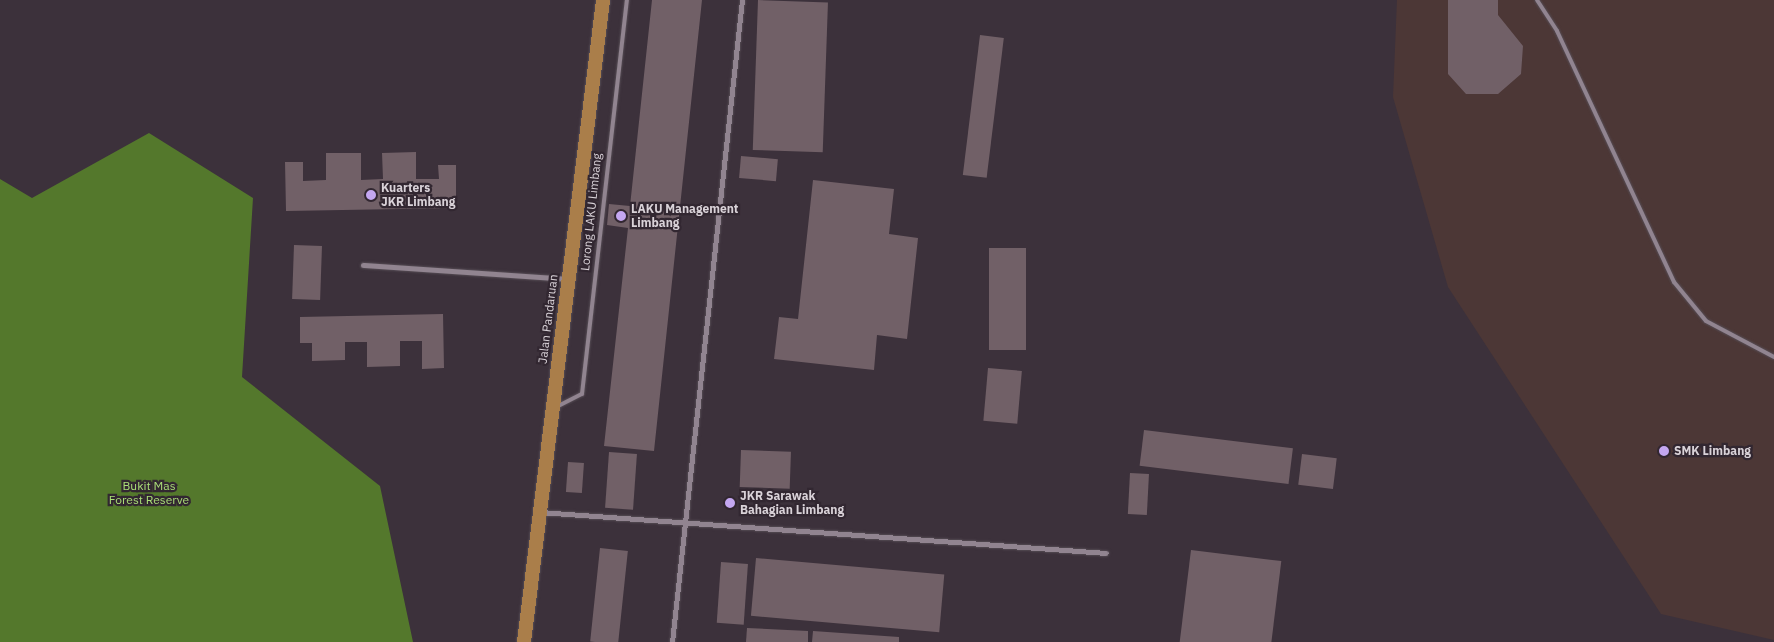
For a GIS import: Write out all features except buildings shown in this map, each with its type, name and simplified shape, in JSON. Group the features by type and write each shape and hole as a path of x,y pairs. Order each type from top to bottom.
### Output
{"highway":[{"name":"Jalan Pandaruan","path":"524,642 602,0"}],"street":[{"path":"672,642 742,0"},
{"path":"363,265 568,279"},
{"path":"539,512 1106,553"}],"lane":[{"name":"Lorong LAKU Limbang","path":"552,409 582,394 626,0"},
{"path":"1537,0 1557,31 1678,289 1706,321 1774,357"}],"shaded area":[{"name":"SMK Limbang","path":"1397,0 1774,0 1774,640 1661,614 1448,287 1393,97"}],"green space":[{"name":"Bukit Mas Forest Reserve","path":"149,133 253,198 242,377 380,486 413,642 0,642 0,179 32,198"}],"place":[{"name":"Kuarters JKR Limbang","path":"371,195"},
{"name":"LAKU Management Limbang","path":"621,216"},
{"name":"SMK Limbang","path":"1664,451"},
{"name":"JKR Sarawak Bahagian Limbang","path":"730,503"}]}
